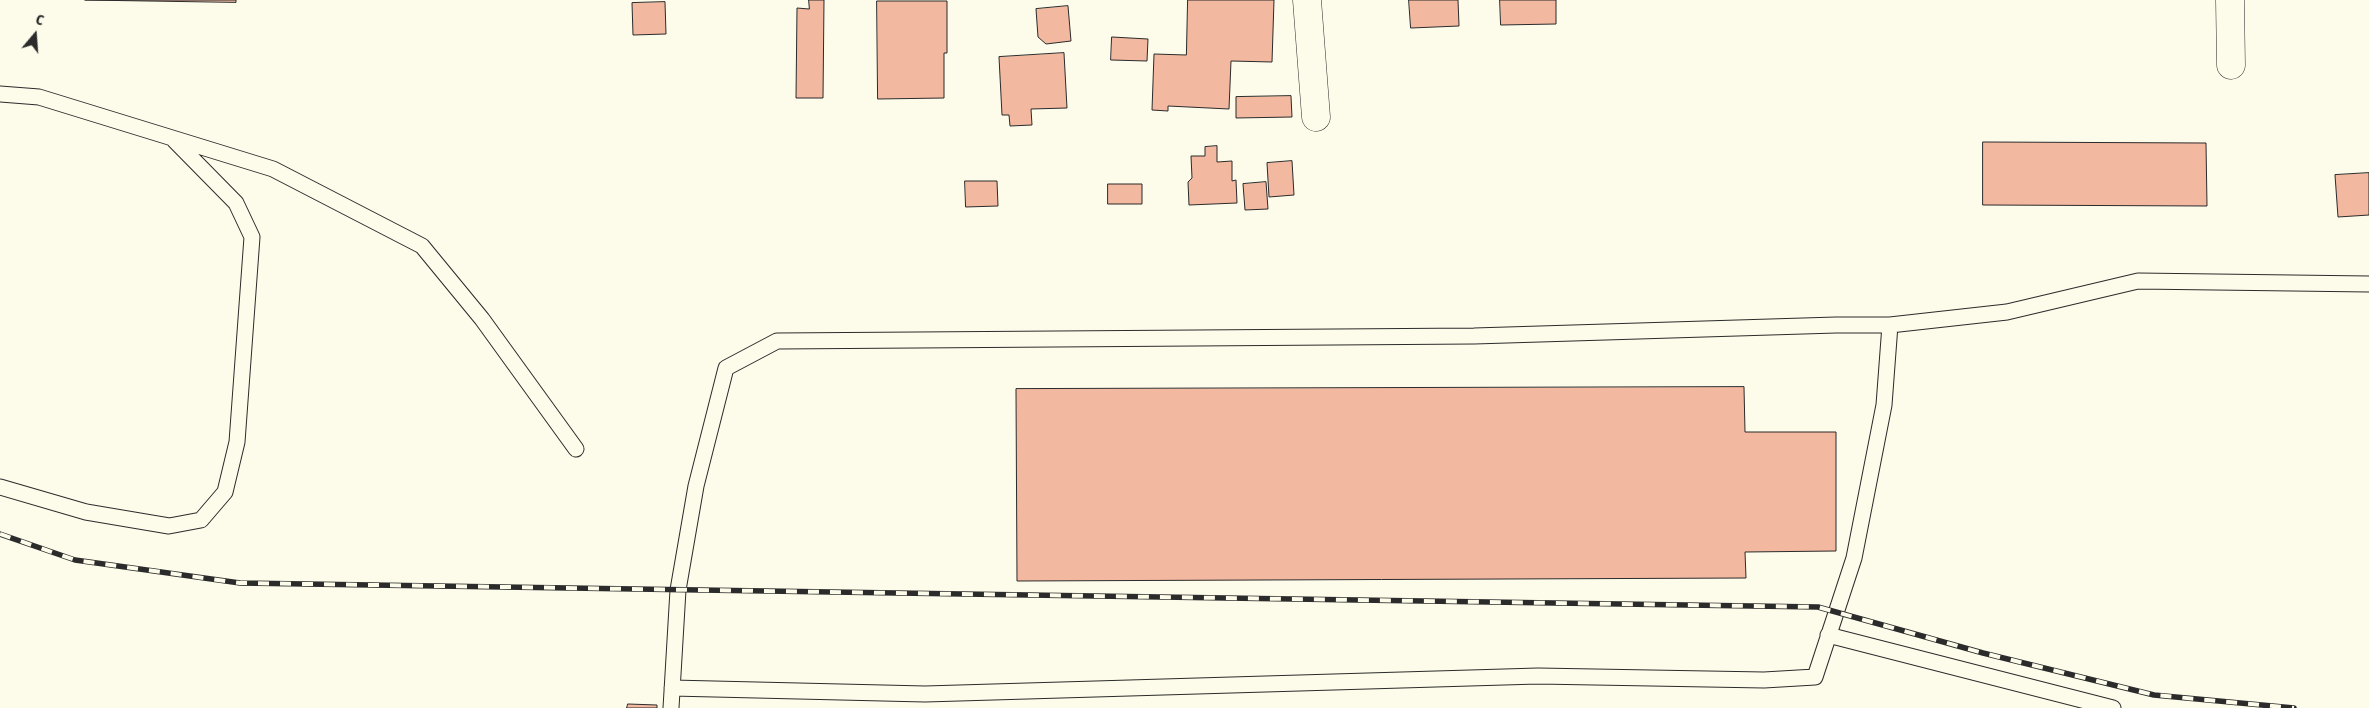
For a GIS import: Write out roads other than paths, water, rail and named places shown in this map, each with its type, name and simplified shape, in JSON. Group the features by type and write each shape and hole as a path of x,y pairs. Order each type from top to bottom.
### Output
{"street":[{"path":"1307,0 1316,117"},
{"path":"2230,0 2231,65"}],"lane":[{"path":"0,94 39,97 273,169 422,246 482,319 576,449"},
{"path":"0,487 86,512 169,526 201,520 226,492 237,442 252,237 236,203 172,138"},
{"path":"671,708 678,590 696,486 726,368 776,341 1474,336 1890,325 2007,312 2138,281 2369,284"},
{"path":"672,688 925,694 1538,676 1764,680 1815,677 1854,558 1884,405 1890,325"},
{"path":"1828,635 2113,708"}],"railway":[{"path":"0,534 75,560 240,583 1818,607 1983,653 2154,695 2294,708"}]}
